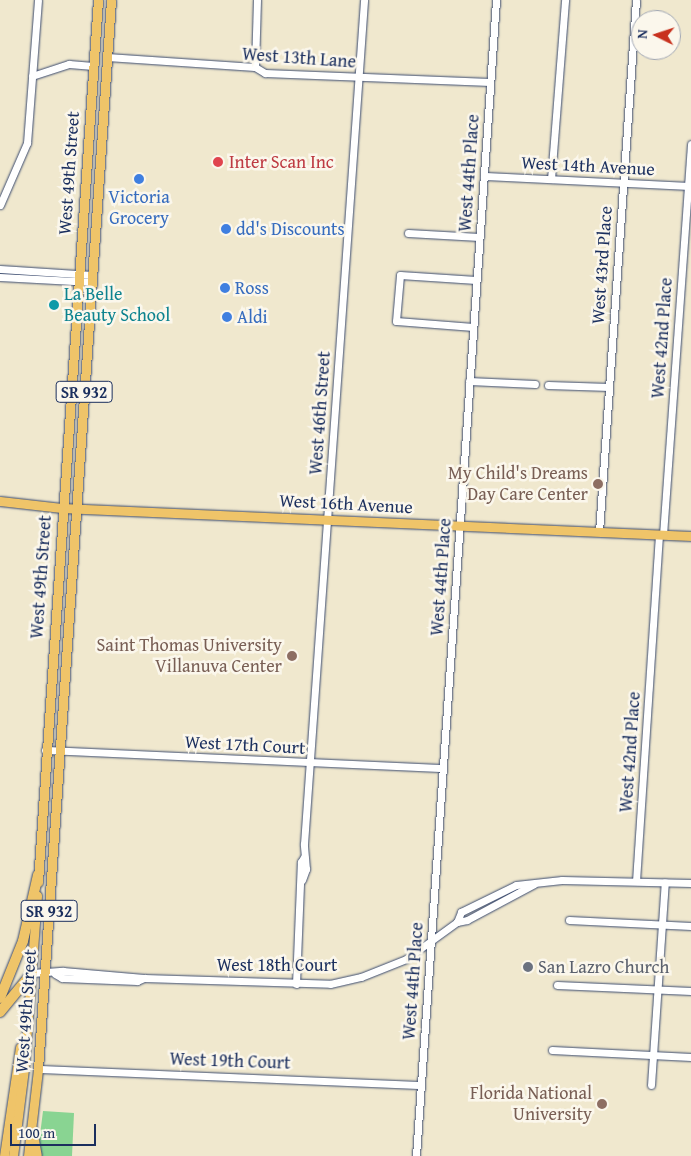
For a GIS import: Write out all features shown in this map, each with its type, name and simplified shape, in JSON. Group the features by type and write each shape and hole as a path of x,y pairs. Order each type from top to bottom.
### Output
{"highway":[{"path":"0,998 23,941 38,875"},
{"path":"0,1012 32,973"},
{"path":"32,1129 37,1156"}],"main road":[{"name":"West 49th Street","path":"28,1156 38,1069 45,973 111,0"},
{"name":"West 49th Street","path":"13,1156 32,973 62,508 98,1"},
{"path":"98,1 100,49 107,57"},
{"path":"93,66 100,74 98,103 102,126"},
{"name":"West 16th Avenue","path":"0,501 76,509 691,536"},
{"path":"56,602 61,612 58,644 66,652"},
{"path":"4,1156 29,1003"}],"street":[{"path":"0,205 27,143 38,0"},
{"path":"255,67 256,0"},
{"name":"West 46th Street","path":"296,984 302,880 301,862 304,857 364,0"},
{"name":"West 44th Place","path":"416,1156 496,0"},
{"path":"551,179 565,0"},
{"name":"West 43rd Place","path":"599,532 636,0"},
{"name":"West 13th Lane","path":"107,57 255,67 265,73 490,82"},
{"path":"32,76 64,64 93,66"},
{"name":"West 42nd Place","path":"636,881 691,144"},
{"name":"West 14th Avenue","path":"484,176 689,186"},
{"path":"408,233 479,237"},
{"path":"0,269 92,279"},
{"path":"473,327 396,321 400,275 476,280"},
{"path":"0,277 79,277"},
{"path":"469,382 535,384"},
{"path":"548,384 609,387"},
{"name":"West 17th Court","path":"46,750 310,764 442,768"},
{"name":"West 18th Court","path":"32,973 55,974 63,971 144,978 330,984 361,977 406,960 457,922 466,920 534,884 562,880 691,883"},
{"path":"651,1085 665,882"},
{"path":"569,920 691,926"},
{"path":"557,985 691,991"},
{"path":"552,1050 691,1057"},
{"name":"West 19th Court","path":"38,1069 421,1085"}],"green space":[{"path":"43,1111 74,1113 72,1156 42,1156 39,1143"}],"place":[{"name":"Inter Scan Inc","path":"218,162"},
{"name":"Victoria Grocery","path":"139,179"},
{"name":"dd's Discounts","path":"226,229"},
{"name":"Ross","path":"225,288"},
{"name":"La Belle Beauty School","path":"54,305"},
{"name":"Aldi","path":"227,317"},
{"name":"My Child's Dreams Day Care Center","path":"598,484"},
{"name":"Saint Thomas University Villanuva Center","path":"292,656"},
{"name":"San Lazro Church","path":"528,967"},
{"name":"Florida National University","path":"602,1104"}]}
